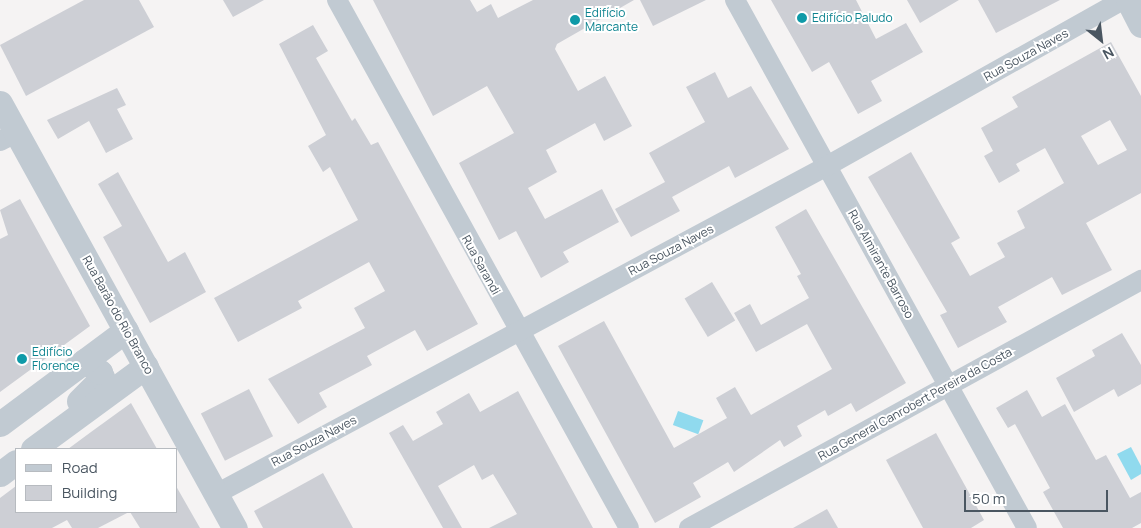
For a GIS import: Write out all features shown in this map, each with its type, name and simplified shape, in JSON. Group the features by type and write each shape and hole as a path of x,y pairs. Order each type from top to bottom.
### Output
{"street":[{"name":"Rua Sarandi","path":"337,0 517,332 629,528"},
{"name":"Rua Almirante Barroso","path":"736,0 1027,528"},
{"name":"Rua Souza Naves","path":"216,494 827,166 1123,0"},
{"path":"1128,0 1141,25"},
{"name":"Rua Barão do Rio Branco","path":"0,103 8,137 126,330 235,528"},
{"name":"Rua General Canrobert Pereira da Costa","path":"689,528 1141,280"},
{"path":"0,424 126,330"},
{"path":"30,448 54,419 100,385 100,372 85,361"},
{"path":"34,448 146,366"},
{"path":"0,474 15,463"}],"water":[{"path":"678,411 703,420 698,434 673,425"},
{"path":"1131,447 1141,466 1141,474 1131,480 1117,454"}],"building":[{"path":"84,0 139,0 154,27 26,96 0,45"},
{"path":"223,0 264,0 233,17"},
{"path":"373,0 470,0 477,12 491,4 498,18 533,0 634,0 557,44 555,49 578,91 605,76 632,126 604,141 595,123 546,150 557,172 528,188 545,219 602,189 619,222 563,252 569,262 541,278 516,231 499,240 459,163 514,133 487,86 433,116"},
{"path":"640,0 706,0 653,26"},
{"path":"771,0 856,0 876,39 906,23 923,52 871,81 882,101 858,114 829,62 812,72"},
{"path":"907,0 959,0 920,23"},
{"path":"978,0 1060,0 996,33"},
{"path":"313,25 328,51 316,58 352,121 355,118 371,145 378,142 478,324 427,351 415,330 367,356 372,365 319,393 327,407 298,424 268,379 365,328 354,308 385,291 369,262 298,301 302,308 238,342 214,298 358,220 330,167 323,172 308,146 326,135 279,44"},
{"path":"1111,42 1141,96 1141,193 1086,223 1112,270 1062,295 1052,277 998,307 1007,322 958,348 940,315 947,312 868,177 911,152 960,238 951,243 970,276 1005,257 997,243 1025,228 1017,211 1064,183 1045,148 1016,164 1020,171 999,183 984,156 993,151 981,128 1018,107 1012,97","holes":["1110,120 1127,150 1098,165 1081,136"]},
{"path":"715,72 728,98 751,86 789,149 735,178 729,166 672,197 680,211 631,237 615,209 665,182 649,153 705,122 686,87"},
{"path":"117,88 126,105 117,109 133,139 106,153 89,121 58,139 47,120"},
{"path":"118,172 168,262 185,252 206,292 150,323 103,237 122,226 98,184"},
{"path":"20,199 90,326 0,392 0,239 8,235 0,210"},
{"path":"806,209 906,383 856,412 851,403 828,416 825,410 797,426 802,436 784,447 780,440 734,472 728,462 693,483 701,497 655,523 558,346 604,321 674,448 727,418 716,398 735,387 751,415 832,369 807,324 756,352 734,313 750,304 761,325 809,298 797,276 801,274 775,227"},
{"path":"712,282 735,321 708,337 685,298"},
{"path":"1122,333 1141,365 1141,384 1118,397 1114,389 1074,412 1056,378 1095,356 1092,350"},
{"path":"249,389 273,436 225,461 201,414"},
{"path":"1027,390 1042,417 1065,404 1096,460 1106,455 1130,498 1141,492 1141,523 1132,528 1063,528 1043,492 1050,488 1015,424 1008,428 996,408"},
{"path":"518,391 593,528 489,528 517,514 493,474 482,480 474,465 438,486 462,528 443,528 389,433 403,425 413,441 443,424 436,412 469,393 480,412"},
{"path":"131,403 156,448 69,448"},
{"path":"936,433 984,520 971,528 923,528 886,460"},
{"path":"323,473 353,528 263,528 254,511"},
{"path":"15,487 15,513 127,513 98,528 72,528 67,520 52,528 0,528 0,498"},
{"path":"178,490 200,528 140,528 131,513 178,513"},
{"path":"827,509 838,528 793,528"}],"place":[{"name":"Edifício Paludo","path":"802,18"},
{"name":"Edifício Marcante","path":"575,20"},
{"name":"Edifício Florence","path":"22,359"}]}
